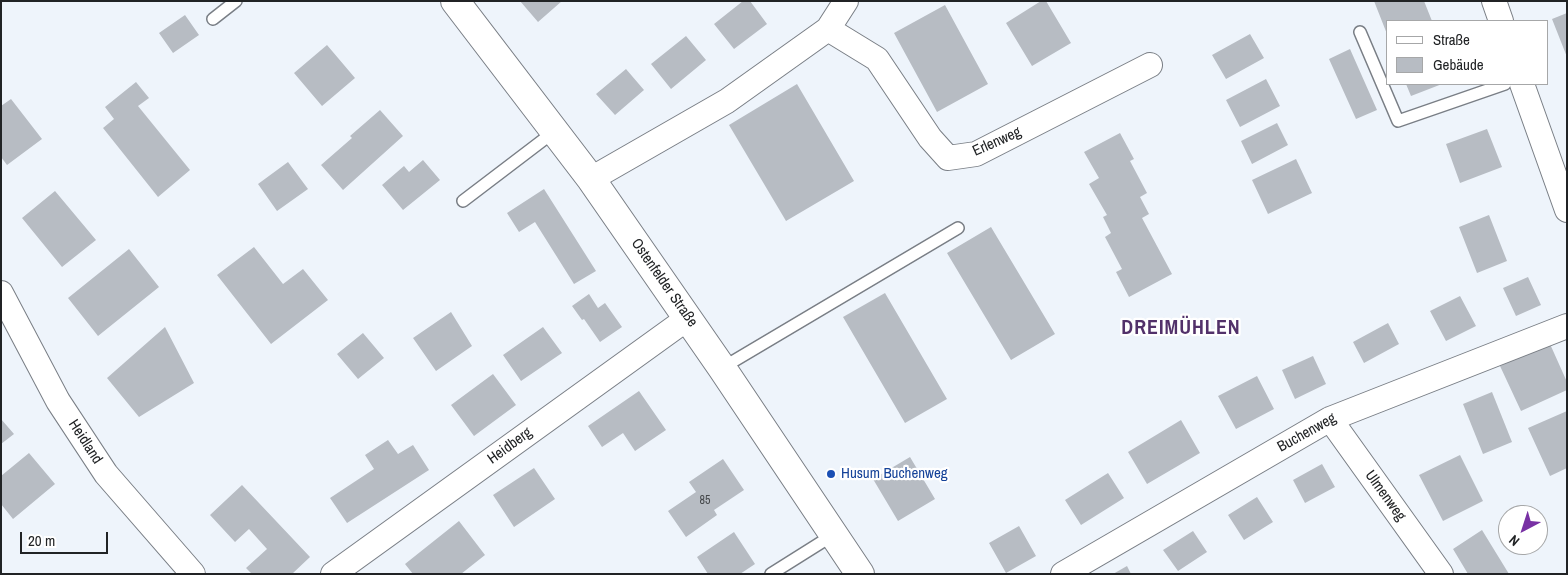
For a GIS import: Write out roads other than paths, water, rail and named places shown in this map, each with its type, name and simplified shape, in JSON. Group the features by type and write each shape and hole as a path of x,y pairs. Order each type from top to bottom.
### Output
{"main road":[{"name":"Ostenfelder Straße","path":"455,1 591,179 688,318 860,574"}],"street":[{"path":"591,179 727,100 828,29 846,1"},
{"path":"1494,1 1500,20"},
{"name":"Erlenweg","path":"828,29 877,59 930,138 948,158 976,154 1150,65"},
{"path":"1522,85 1567,210"},
{"name":"Heidland","path":"1,293 58,402 106,474 193,574"},
{"name":"Heidberg","path":"333,574 688,318"},
{"name":"Buchenweg","path":"1063,574 1330,419 1567,326"},
{"name":"Ulmenweg","path":"1330,419 1441,574"}],"lane":[{"path":"213,19 236,1"},
{"path":"1360,32 1398,121 1502,85"},
{"path":"464,201 555,131"},
{"path":"722,368 958,228"},
{"path":"771,574 833,535"}],"place":[{"name":"Husum Buchenweg","path":"831,474"}],"district":[{"name":"DREIMÜHLEN","path":"1181,329"}]}
